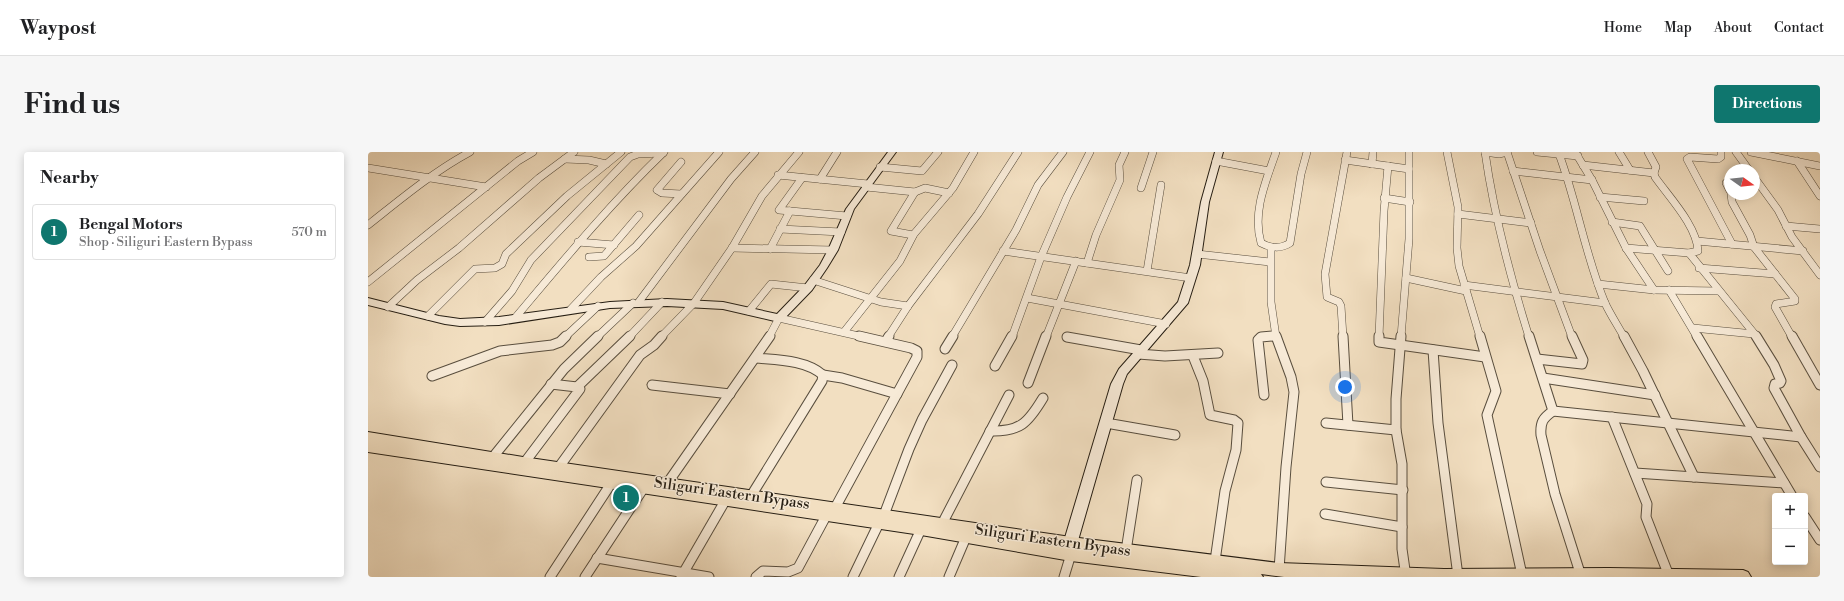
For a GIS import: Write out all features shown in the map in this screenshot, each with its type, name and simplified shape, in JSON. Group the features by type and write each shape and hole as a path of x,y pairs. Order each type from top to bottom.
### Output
{"main road":[{"name":"Siliguri Eastern Bypass","path":"368,437 559,467 614,480 643,489 664,487 725,501 882,519 942,524 1070,550 1126,550 1208,570 1279,570 1406,576 1522,575 1743,577"},
{"name":"Siliguri Eastern Bypass","path":"368,447 664,487 751,496 830,512"},
{"name":"Siliguri Eastern Bypass","path":"882,519 922,529 966,537 1070,550 1255,577"}],"street":[{"path":"455,152 468,153"},
{"path":"368,282 518,161 533,152"},
{"path":"388,307 417,280 459,248 539,178 574,152"},
{"path":"428,316 475,269 482,267 495,268 502,265 506,259 506,254 511,249 567,196 621,152"},
{"path":"572,309 601,277 636,246 680,194 720,152"},
{"path":"494,457 569,363 635,303 731,179 755,152"},
{"path":"559,467 640,355 654,345 694,303 732,248 762,196 778,175 799,152"},
{"path":"820,180 837,152"},
{"path":"664,487 756,358 774,330 779,318 824,266 833,250 850,209 892,152"},
{"path":"880,167 922,171 938,152"},
{"path":"844,332 900,261 912,236 950,193 974,152"},
{"path":"886,341 908,306 978,214 1018,152"},
{"path":"945,349 1016,230 1038,185 1063,152"},
{"path":"995,366 1012,337 1042,257 1067,197 1090,152"},
{"path":"1087,263 1096,235 1120,180 1121,174 1119,165 1125,152"},
{"path":"1141,188 1153,152"},
{"path":"1276,152 1269,170 1258,219 1258,234 1261,243 1270,247 1284,246 1290,243 1299,181 1307,152"},
{"path":"1347,152 1325,274 1327,297 1339,302 1341,306 1348,425"},
{"path":"1372,164 1373,152"},
{"path":"1406,576 1402,527 1402,464 1396,430 1396,399 1406,278 1410,202 1410,152"},
{"path":"1447,152 1456,193 1458,214 1457,248 1465,288 1496,392 1496,399 1488,408 1487,415 1522,575"},
{"path":"1537,359 1582,364 1583,360 1557,297 1507,152 1499,154 1485,152 1488,185 1495,218 1516,292 1553,411"},
{"path":"1537,152 1576,154 1592,180 1626,248 1654,290"},
{"path":"1619,152 1630,170"},
{"path":"1648,152 1656,167 1654,173"},
{"path":"1720,152 1721,157 1718,158 1688,157 1687,160 1732,244"},
{"path":"1736,152 1745,164"},
{"path":"1751,152 1820,166"},
{"path":"1787,152 1789,160"},
{"path":"368,225 390,210 428,178 448,164 468,153"},
{"path":"514,318 578,242 639,176 664,153"},
{"path":"485,322 512,291 531,260 630,158 638,154 664,153"},
{"path":"1559,154 1568,178 1605,304 1655,395 1694,477"},
{"path":"1064,577 1070,550 1117,384 1123,372 1183,303 1197,254 1204,202 1218,157 1269,170"},
{"path":"565,159 589,160 606,164"},
{"path":"1345,160 1409,169"},
{"path":"1797,161 1817,188 1820,196"},
{"path":"680,194 662,193 657,190 681,162"},
{"path":"1583,165 1654,173 1689,226 1698,241 1699,247 1698,251 1689,253 1626,248"},
{"path":"1388,166 1384,198 1379,342 1485,357"},
{"path":"368,168 486,187"},
{"path":"1513,171 1592,180"},
{"path":"778,175 915,192 925,188 950,193"},
{"path":"802,178 779,209 781,211 847,216"},
{"path":"1147,271 1161,185"},
{"path":"1760,189 1820,275"},
{"path":"912,236 891,231 915,192"},
{"path":"1600,197 1644,201"},
{"path":"1384,198 1410,202"},
{"path":"1732,200 1750,235 1754,247 1795,299 1795,301 1776,304 1775,307 1817,374 1820,385"},
{"path":"770,249 790,211"},
{"path":"1458,214 1531,223"},
{"path":"589,257 603,257 639,215"},
{"path":"1612,222 1640,226 1653,250 1668,271"},
{"path":"1786,226 1820,230"},
{"path":"780,229 841,232"},
{"path":"1698,241 1803,251"},
{"path":"578,242 614,245"},
{"path":"1270,247 1272,320 1275,336 1289,370 1294,390 1287,452 1279,570"},
{"path":"732,248 833,250"},
{"path":"1003,251 1191,278"},
{"path":"1689,253 1699,268 1754,334 1774,362 1781,381 1780,383 1774,384 1774,388 1801,437 1820,467"},
{"path":"1197,254 1270,262"},
{"path":"1809,259 1820,260"},
{"path":"1028,383 1076,261"},
{"path":"1699,268 1775,274"},
{"path":"1406,278 1435,284 1446,288 1516,292 1605,304"},
{"path":"749,311 771,284 810,284 908,306"},
{"path":"1598,284 1654,290 1718,291"},
{"path":"1669,290 1693,328 1752,432 1790,493"},
{"path":"1027,298 1166,324"},
{"path":"369,302 449,322 466,323 485,322 598,306 662,302 694,303 749,311 886,341 912,348 917,351 917,357 914,364 798,568 788,572 763,571 756,577"},
{"path":"577,387 638,329 662,302"},
{"path":"432,376 500,351 552,345 560,342 598,306"},
{"path":"1693,328 1754,334"},
{"path":"1264,395 1258,340 1261,337 1275,336"},
{"path":"1067,337 1165,356 1193,356 1218,353"},
{"path":"1433,350 1438,423 1458,576"},
{"path":"1193,356 1203,381 1210,415 1234,420 1238,423 1236,450 1225,491 1208,570"},
{"path":"751,496 822,381 823,375 820,370 809,367 756,358"},
{"path":"853,577 882,519 922,420 952,365"},
{"path":"823,375 841,376 871,388 897,394"},
{"path":"1543,378 1655,395"},
{"path":"551,384 577,387"},
{"path":"652,385 730,394"},
{"path":"525,462 579,392 580,389 577,387"},
{"path":"942,524 1009,395"},
{"path":"990,431 1004,432 1016,430 1024,426 1030,420 1043,398"},
{"path":"1581,576 1555,494 1541,436 1540,425 1543,418 1553,411 1801,437"},
{"path":"1612,417 1647,504 1646,517 1669,576"},
{"path":"1106,423 1175,435"},
{"path":"1326,423 1396,430"},
{"path":"1635,473 1784,482"},
{"path":"550,577 614,480"},
{"path":"1126,550 1137,480"},
{"path":"1326,482 1403,490"},
{"path":"585,577 643,489"},
{"path":"682,575 725,501"},
{"path":"1325,514 1402,527"},
{"path":"1808,522 1820,540"},
{"path":"899,577 922,529"},
{"path":"949,577 966,537"},
{"path":"597,558 682,575 709,577"}],"place":[{"name":"Bengal Motors","path":"626,498"}]}
